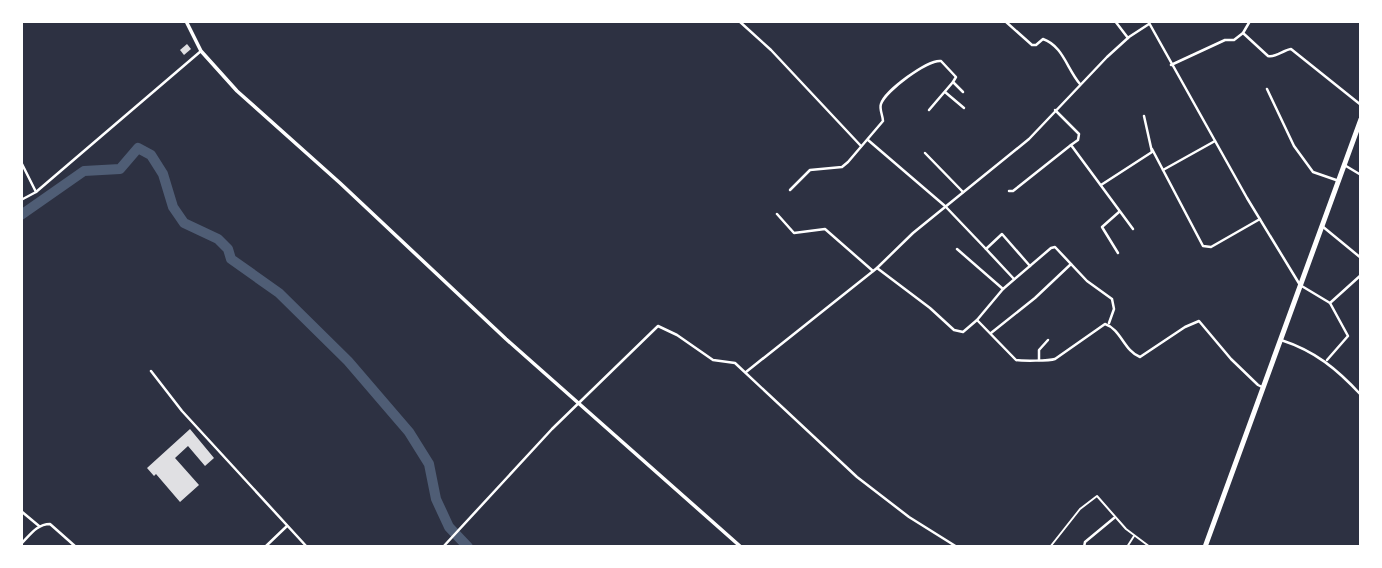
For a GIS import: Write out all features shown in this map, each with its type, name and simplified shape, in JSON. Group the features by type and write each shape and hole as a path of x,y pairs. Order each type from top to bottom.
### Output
{"highway":[{"path":"1205,547 1361,119"}],"street":[{"path":"186,21 201,51 237,91 579,404 741,547"},
{"path":"739,21 771,50 861,146"},
{"path":"1005,21 1032,44 1043,39 1051,42 1064,56 1067,68 1080,84"},
{"path":"1115,21 1128,38"},
{"path":"1171,65 1225,40 1234,40 1243,33 1250,21"},
{"path":"746,372 875,269 945,206 1029,139 1080,84 1148,22 1300,285 1330,303 1348,336 1326,360"},
{"path":"1243,33 1268,56 1275,56 1291,48 1361,106"},
{"path":"21,200 36,192 201,51"},
{"path":"790,190 810,170 842,167 883,121 881,104 913,73 938,60 956,77 929,110"},
{"path":"953,82 963,92"},
{"path":"1266,89 1294,146 1313,172 1339,181"},
{"path":"945,92 964,108"},
{"path":"1009,191 1013,191 1078,139 1079,134 1055,110"},
{"path":"1144,116 1152,149 1206,248 1260,219"},
{"path":"868,140 945,206 1014,279"},
{"path":"1163,170 1215,141"},
{"path":"1071,145 1133,229"},
{"path":"1100,186 1149,155 1152,149"},
{"path":"925,153 963,192"},
{"path":"21,162 36,192"},
{"path":"1345,164 1361,175"},
{"path":"1118,253 1102,226 1119,212"},
{"path":"777,214 794,233 825,229 930,308 954,330 963,332 1003,289 1051,247 1055,247 1087,281 1112,299 1114,309 1109,324"},
{"path":"1322,226 1361,258"},
{"path":"986,249 1002,234 1030,265"},
{"path":"957,249 1003,289"},
{"path":"992,333 1071,264"},
{"path":"1330,303 1361,275"},
{"path":"977,320 1013,358 1022,362 1031,359 1055,359 1096,329 1109,324"},
{"path":"1109,324 1129,350 1140,357 1185,327 1199,321 1231,359 1258,385 1264,387"},
{"path":"443,547 552,429 655,326 662,326 712,360 735,363 857,477 908,517 957,547"},
{"path":"1039,360 1039,350 1048,340"},
{"path":"1282,340 1326,360 1361,394"},
{"path":"151,371 182,411 307,547"},
{"path":"21,511 39,526"},
{"path":"1084,547 1085,542 1114,518"},
{"path":"21,544 39,526 50,524 76,547"},
{"path":"265,547 287,526"}],"lane":[{"path":"1049,547 1080,509 1093,498 1101,499 1114,518 1150,547"},
{"path":"1127,547 1134,536"}],"building":[{"path":"187,44 191,49 184,55 180,50"},
{"path":"190,429 214,458 205,466 188,446 175,458 199,485 180,502 156,474 154,476 147,468"}],"waterway":[{"path":"21,215 84,171 120,169 138,148 151,155 163,174 173,207 184,223 218,239 228,249 231,259 279,293 348,361 409,432 429,464 436,499 449,527 468,547"}]}
